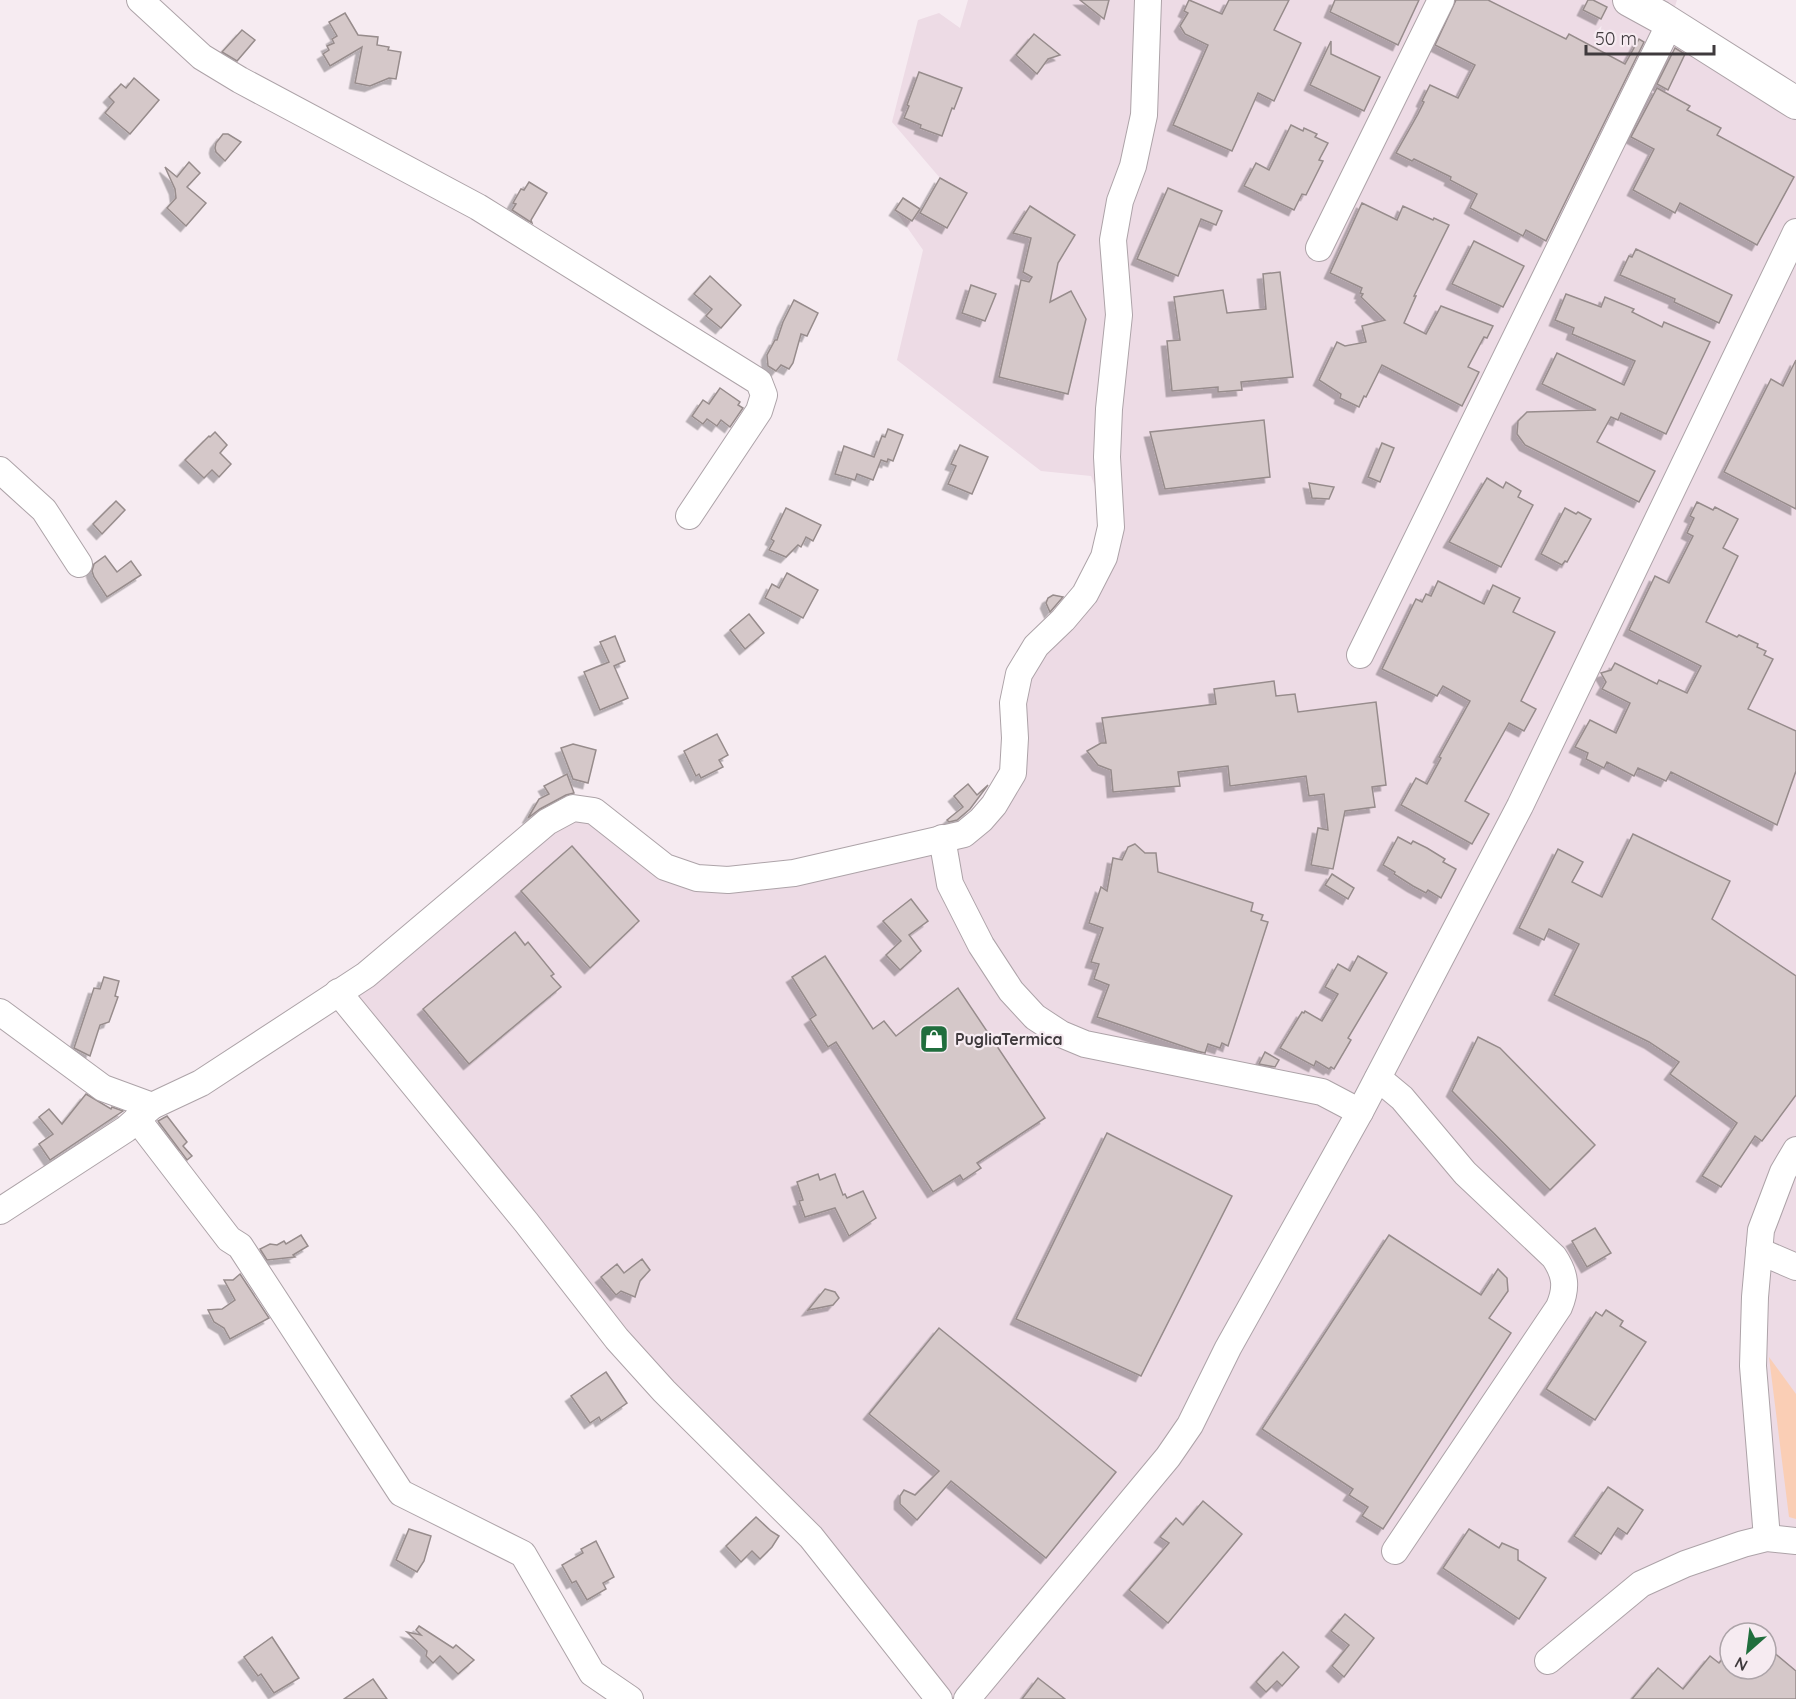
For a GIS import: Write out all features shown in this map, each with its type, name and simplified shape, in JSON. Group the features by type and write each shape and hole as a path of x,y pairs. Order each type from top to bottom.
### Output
{"main road":[{"path":"1629,0 1670,23 1796,103"}],"street":[{"path":"140,0 202,57 240,80 478,207 759,382 764,395 759,411 689,516"},
{"path":"0,1211 126,1129 144,1113 201,1083 366,975 547,822 573,808 594,811 665,867 697,878 728,880 794,873 964,834 978,824 994,804 1013,773 1013,703 1019,674 1036,646 1063,620 1085,594 1104,557 1111,527 1107,457 1119,315 1113,240 1120,201 1133,166 1144,115 1148,0"},
{"path":"1319,248 1441,0"},
{"path":"1360,655 1670,23"},
{"path":"967,1699 1168,1457 1190,1425 1228,1348 1360,1112 1520,806 1796,232"},
{"path":"0,470 44,510 80,564"},
{"path":"942,838 950,884 981,945 1011,991 1035,1017 1061,1034 1085,1044 1322,1092 1360,1112"},
{"path":"338,992 526,1221 617,1338 664,1391 811,1537 939,1699"},
{"path":"0,1012 103,1088 144,1113 229,1239 240,1246 402,1494 524,1554 592,1673 630,1699"},
{"path":"1377,1078 1402,1098 1465,1173 1554,1257 1562,1268 1566,1281 1564,1296 1559,1307 1395,1551"},
{"path":"1767,1538 1753,1366 1755,1297 1761,1230 1783,1172 1796,1150"},
{"path":"1759,1251 1796,1267"},
{"path":"1548,1661 1641,1584 1685,1564 1767,1538 1796,1541"}],"shaded area":[{"path":"968,0 1677,0 1670,23 1796,108 1796,1699 939,1699 719,1445 338,992 573,808 697,878 942,838 996,801 1013,703 1063,620 1111,527 1091,476 1041,471 897,360 923,250 895,210 903,198 920,212 940,178 892,122 918,20 939,13 960,28"},
{"path":"1769,1357 1796,1394 1796,1519 1789,1517"}],"building":[{"path":"1080,0 1109,0 1104,19"},
{"path":"1189,0 1222,14 1229,0 1289,0 1274,30 1301,43 1274,101 1258,93 1232,151 1173,125 1208,45 1185,34 1180,26 1188,13 1184,11"},
{"path":"1335,0 1419,0 1398,45 1330,12"},
{"path":"1456,0 1488,0 1566,39 1569,34 1625,64 1639,39 1644,42 1546,241 1526,230 1523,236 1470,208 1477,194 1450,180 1451,177 1396,153 1424,102 1422,101 1430,85 1458,98 1475,65 1435,45"},
{"path":"1588,0 1607,7 1601,19 1583,10"},
{"path":"345,13 358,35 378,37 377,45 401,52 396,79 389,78 370,86 355,83 362,47 330,66 323,54 329,50 327,46 334,43 332,39 337,36 329,22"},
{"path":"242,30 255,40 237,61 222,52"},
{"path":"1034,34 1060,55 1048,59 1037,74 1016,55"},
{"path":"1331,41 1331,54 1380,77 1364,111 1310,85"},
{"path":"1675,48 1685,54 1668,90 1657,84"},
{"path":"919,72 962,88 942,136 920,128 921,125 904,118"},
{"path":"134,78 159,100 130,134 105,113 114,102 109,97 121,84 126,88"},
{"path":"1657,88 1690,106 1687,110 1721,128 1717,135 1794,177 1757,245 1680,203 1675,213 1633,190 1654,149 1631,137"},
{"path":"1291,125 1317,134 1315,137 1328,143 1319,160 1323,161 1306,195 1302,194 1294,210 1244,186 1256,163 1269,170"},
{"path":"223,134 228,134 241,142 225,161 215,148"},
{"path":"189,162 200,173 187,187 206,203 186,226 167,208 176,198 175,189 165,167 177,177"},
{"path":"940,178 967,193 947,228 920,213"},
{"path":"529,182 547,193 531,220 532,223 512,210 516,204 513,203 521,189 524,190"},
{"path":"1168,188 1222,211 1216,225 1201,219 1178,276 1137,259"},
{"path":"903,198 920,209 912,221 895,210"},
{"path":"1362,203 1397,220 1403,206 1449,225 1414,296 1416,296 1404,323 1426,334 1441,306 1493,326 1487,338 1484,337 1468,367 1479,372 1462,406 1382,365 1359,407 1340,398 1341,394 1319,380 1337,342 1345,346 1366,342 1362,326 1385,320 1361,297 1362,288 1330,273"},
{"path":"1030,206 1075,235 1058,263 1050,302 1071,291 1086,319 1068,394 999,377 1021,280 1029,282 1032,277 1023,272 1031,238 1013,233"},
{"path":"1474,241 1524,266 1503,307 1452,284"},
{"path":"1636,249 1732,295 1719,323 1674,302 1675,299 1620,275 1629,256 1632,257"},
{"path":"1280,272 1293,377 1241,382 1242,390 1218,392 1218,387 1172,391 1167,341 1180,340 1174,297 1223,290 1227,313 1266,309 1263,274"},
{"path":"710,276 741,305 721,328 706,316 712,309 694,294"},
{"path":"971,285 996,294 985,321 962,313"},
{"path":"1566,294 1601,307 1605,297 1634,309 1632,312 1662,327 1664,322 1710,342 1666,434 1621,413 1618,420 1611,417 1597,442 1655,471 1639,502 1525,445 1517,434 1518,421 1527,412 1596,410 1542,384 1557,353 1624,385 1635,361 1572,334 1574,328 1555,320"},
{"path":"794,300 818,313 807,336 801,334 793,363 789,369 781,365 776,371 768,366 767,355 777,340"},
{"path":"1796,360 1796,509 1724,472 1771,379 1783,386"},
{"path":"720,388 740,402 738,405 743,408 730,427 721,420 717,426 707,419 703,424 692,416 703,400 709,404"},
{"path":"1264,420 1270,477 1165,489 1150,432"},
{"path":"888,429 903,435 893,461 881,460 873,480 857,474 855,480 835,474 844,446 874,457 882,436 885,437"},
{"path":"215,432 227,445 220,453 231,464 219,477 212,470 204,478 185,460"},
{"path":"1382,443 1394,448 1380,482 1368,477"},
{"path":"960,445 988,457 972,494 948,484 956,466 951,464"},
{"path":"1487,478 1503,488 1506,482 1521,491 1518,497 1533,505 1501,567 1449,542"},
{"path":"1309,483 1334,487 1329,499 1312,498"},
{"path":"116,501 125,510 102,534 93,524"},
{"path":"1697,502 1713,510 1715,507 1738,519 1723,548 1738,556 1706,622 1758,644 1757,647 1766,651 1764,655 1773,659 1748,709 1796,731 1796,771 1777,825 1671,772 1666,781 1638,768 1634,776 1607,762 1604,768 1586,759 1588,753 1575,747 1590,720 1616,733 1630,703 1602,689 1606,682 1601,673 1611,670 1615,663 1657,684 1659,680 1687,693 1701,666 1629,630 1655,576 1669,583 1693,536 1687,533 1694,518 1690,516"},
{"path":"786,508 821,525 813,541 806,537 801,547 798,545 786,557 769,550 774,541 771,539"},
{"path":"1565,508 1591,519 1567,562 1565,561 1562,565 1541,554"},
{"path":"105,556 117,572 131,561 141,575 107,597 92,571 94,564"},
{"path":"787,573 818,590 803,618 765,598 772,584 779,588"},
{"path":"1438,581 1484,604 1493,585 1520,598 1513,612 1555,632 1521,701 1536,709 1524,731 1509,723 1465,801 1489,814 1472,844 1401,805 1416,778 1427,784 1470,701 1443,686 1437,696 1382,669 1416,599 1422,602 1426,594 1431,596"},
{"path":"1053,595 1063,597 1050,612 1046,603"},
{"path":"749,614 764,633 745,649 730,630"},
{"path":"615,636 625,661 614,666 628,698 600,710 584,672 609,662 600,642"},
{"path":"1274,681 1276,696 1295,694 1298,712 1376,702 1386,785 1372,787 1375,807 1345,811 1333,869 1311,865 1318,828 1328,830 1324,794 1309,796 1306,776 1230,786 1228,766 1178,772 1180,786 1113,792 1111,770 1098,765 1087,751 1101,743 1106,743 1102,718 1216,704 1214,689"},
{"path":"717,734 728,755 719,760 723,767 701,778 699,774 696,776 684,751"},
{"path":"573,744 596,750 588,783 573,779 561,748"},
{"path":"567,774 574,793 540,809 528,818 539,799 549,794 544,786"},
{"path":"968,784 977,795 988,785 970,809 957,820 949,822 947,820 963,807 954,796"},
{"path":"1633,834 1730,881 1712,919 1796,976 1796,1095 1762,1141 1755,1136 1721,1187 1702,1176 1737,1123 1670,1074 1679,1062 1649,1042 1554,995 1579,944 1549,929 1544,940 1519,928 1558,849 1583,862 1572,882 1602,897"},
{"path":"1398,837 1411,844 1413,841 1427,848 1445,859 1443,862 1456,869 1441,898 1428,890 1426,893 1413,886 1383,865"},
{"path":"1135,844 1145,853 1156,853 1158,872 1253,903 1251,911 1263,915 1261,920 1268,922 1228,1046 1222,1043 1220,1048 1208,1044 1205,1053 1097,1017 1109,985 1094,979 1099,964 1091,962 1103,928 1089,923 1101,887 1107,891 1113,858 1122,860 1128,847"},
{"path":"572,846 639,921 590,968 521,891"},
{"path":"1332,874 1354,888 1348,899 1325,885"},
{"path":"911,899 928,921 909,935 921,951 900,970 886,955 901,941 883,921"},
{"path":"515,932 525,945 528,942 554,974 551,976 561,987 469,1064 423,1009"},
{"path":"825,956 873,1029 884,1021 896,1036 958,988 1045,1118 977,1163 981,1168 963,1180 960,1175 933,1192 836,1042 828,1047 810,1019 816,1015 792,977"},
{"path":"1358,956 1387,973 1348,1038 1351,1040 1334,1069 1331,1067 1329,1069 1316,1061 1314,1066 1280,1048 1302,1012 1305,1011 1322,1021 1338,994 1325,987 1338,964 1350,971"},
{"path":"104,977 119,981 115,996 118,997 109,1022 100,1025 90,1056 74,1048 94,988 100,989"},
{"path":"1478,1037 1500,1048 1595,1145 1550,1190 1452,1091"},
{"path":"1265,1052 1279,1060 1275,1067 1259,1064"},
{"path":"86,1094 111,1109 112,1107 123,1111 50,1160 39,1144 53,1134 39,1117 49,1109 62,1124"},
{"path":"167,1116 187,1142 183,1146 192,1156 187,1160 158,1121"},
{"path":"1107,1133 1232,1196 1141,1376 1016,1319"},
{"path":"818,1174 820,1180 835,1174 843,1195 845,1194 847,1198 863,1191 876,1218 849,1236 835,1208 805,1217 799,1201 803,1200 797,1182"},
{"path":"1595,1228 1611,1253 1587,1267 1572,1241"},
{"path":"301,1235 308,1246 293,1255 295,1257 267,1260 260,1249 284,1241 286,1244"},
{"path":"1389,1235 1481,1295 1498,1269 1507,1278 1508,1291 1489,1318 1511,1333 1383,1529 1362,1516 1368,1507 1349,1495 1353,1489 1262,1429"},
{"path":"642,1259 650,1270 640,1281 635,1297 621,1291 616,1295 601,1277 617,1264 624,1273"},
{"path":"240,1274 269,1318 230,1339 224,1328 214,1322 208,1310 222,1309 235,1300 224,1280 233,1280"},
{"path":"825,1289 835,1292 839,1298 833,1305 808,1310"},
{"path":"1606,1310 1623,1321 1620,1326 1646,1342 1595,1420 1546,1389 1596,1312 1602,1316"},
{"path":"939,1328 1116,1472 1046,1558 951,1481 917,1520 900,1504 900,1496 904,1490 915,1495 939,1471 869,1414"},
{"path":"606,1372 627,1403 601,1421 599,1417 590,1423 571,1396"},
{"path":"1608,1487 1643,1510 1627,1534 1618,1528 1601,1554 1574,1536"},
{"path":"1203,1501 1242,1534 1168,1623 1129,1590 1169,1543 1160,1537 1176,1518 1183,1525"},
{"path":"756,1517 779,1536 760,1559 752,1551 741,1562 726,1546"},
{"path":"409,1529 431,1536 424,1561 417,1572 396,1560"},
{"path":"1469,1529 1499,1548 1502,1543 1518,1550 1518,1560 1546,1578 1519,1619 1443,1568"},
{"path":"596,1541 614,1577 603,1583 606,1589 587,1600 576,1581 572,1583 562,1565 583,1553 581,1549"},
{"path":"1345,1614 1374,1638 1344,1677 1332,1666 1349,1645 1331,1631"},
{"path":"419,1626 453,1648 456,1645 474,1660 458,1674 440,1656 433,1663 426,1656 427,1651 407,1632 421,1635 416,1630"},
{"path":"272,1637 299,1678 274,1693 261,1674 258,1676 244,1657"},
{"path":"1283,1652 1299,1667 1282,1686 1277,1681 1266,1692 1256,1682"},
{"path":"1710,1656 1718,1662 1718,1681 1778,1681 1778,1656 1796,1671 1796,1699 1632,1699 1658,1668 1683,1689"},
{"path":"1038,1678 1065,1699 1022,1699"},
{"path":"373,1679 387,1699 344,1699"}],"place":[{"name":"PugliaTermica","path":"934,1039"}]}
